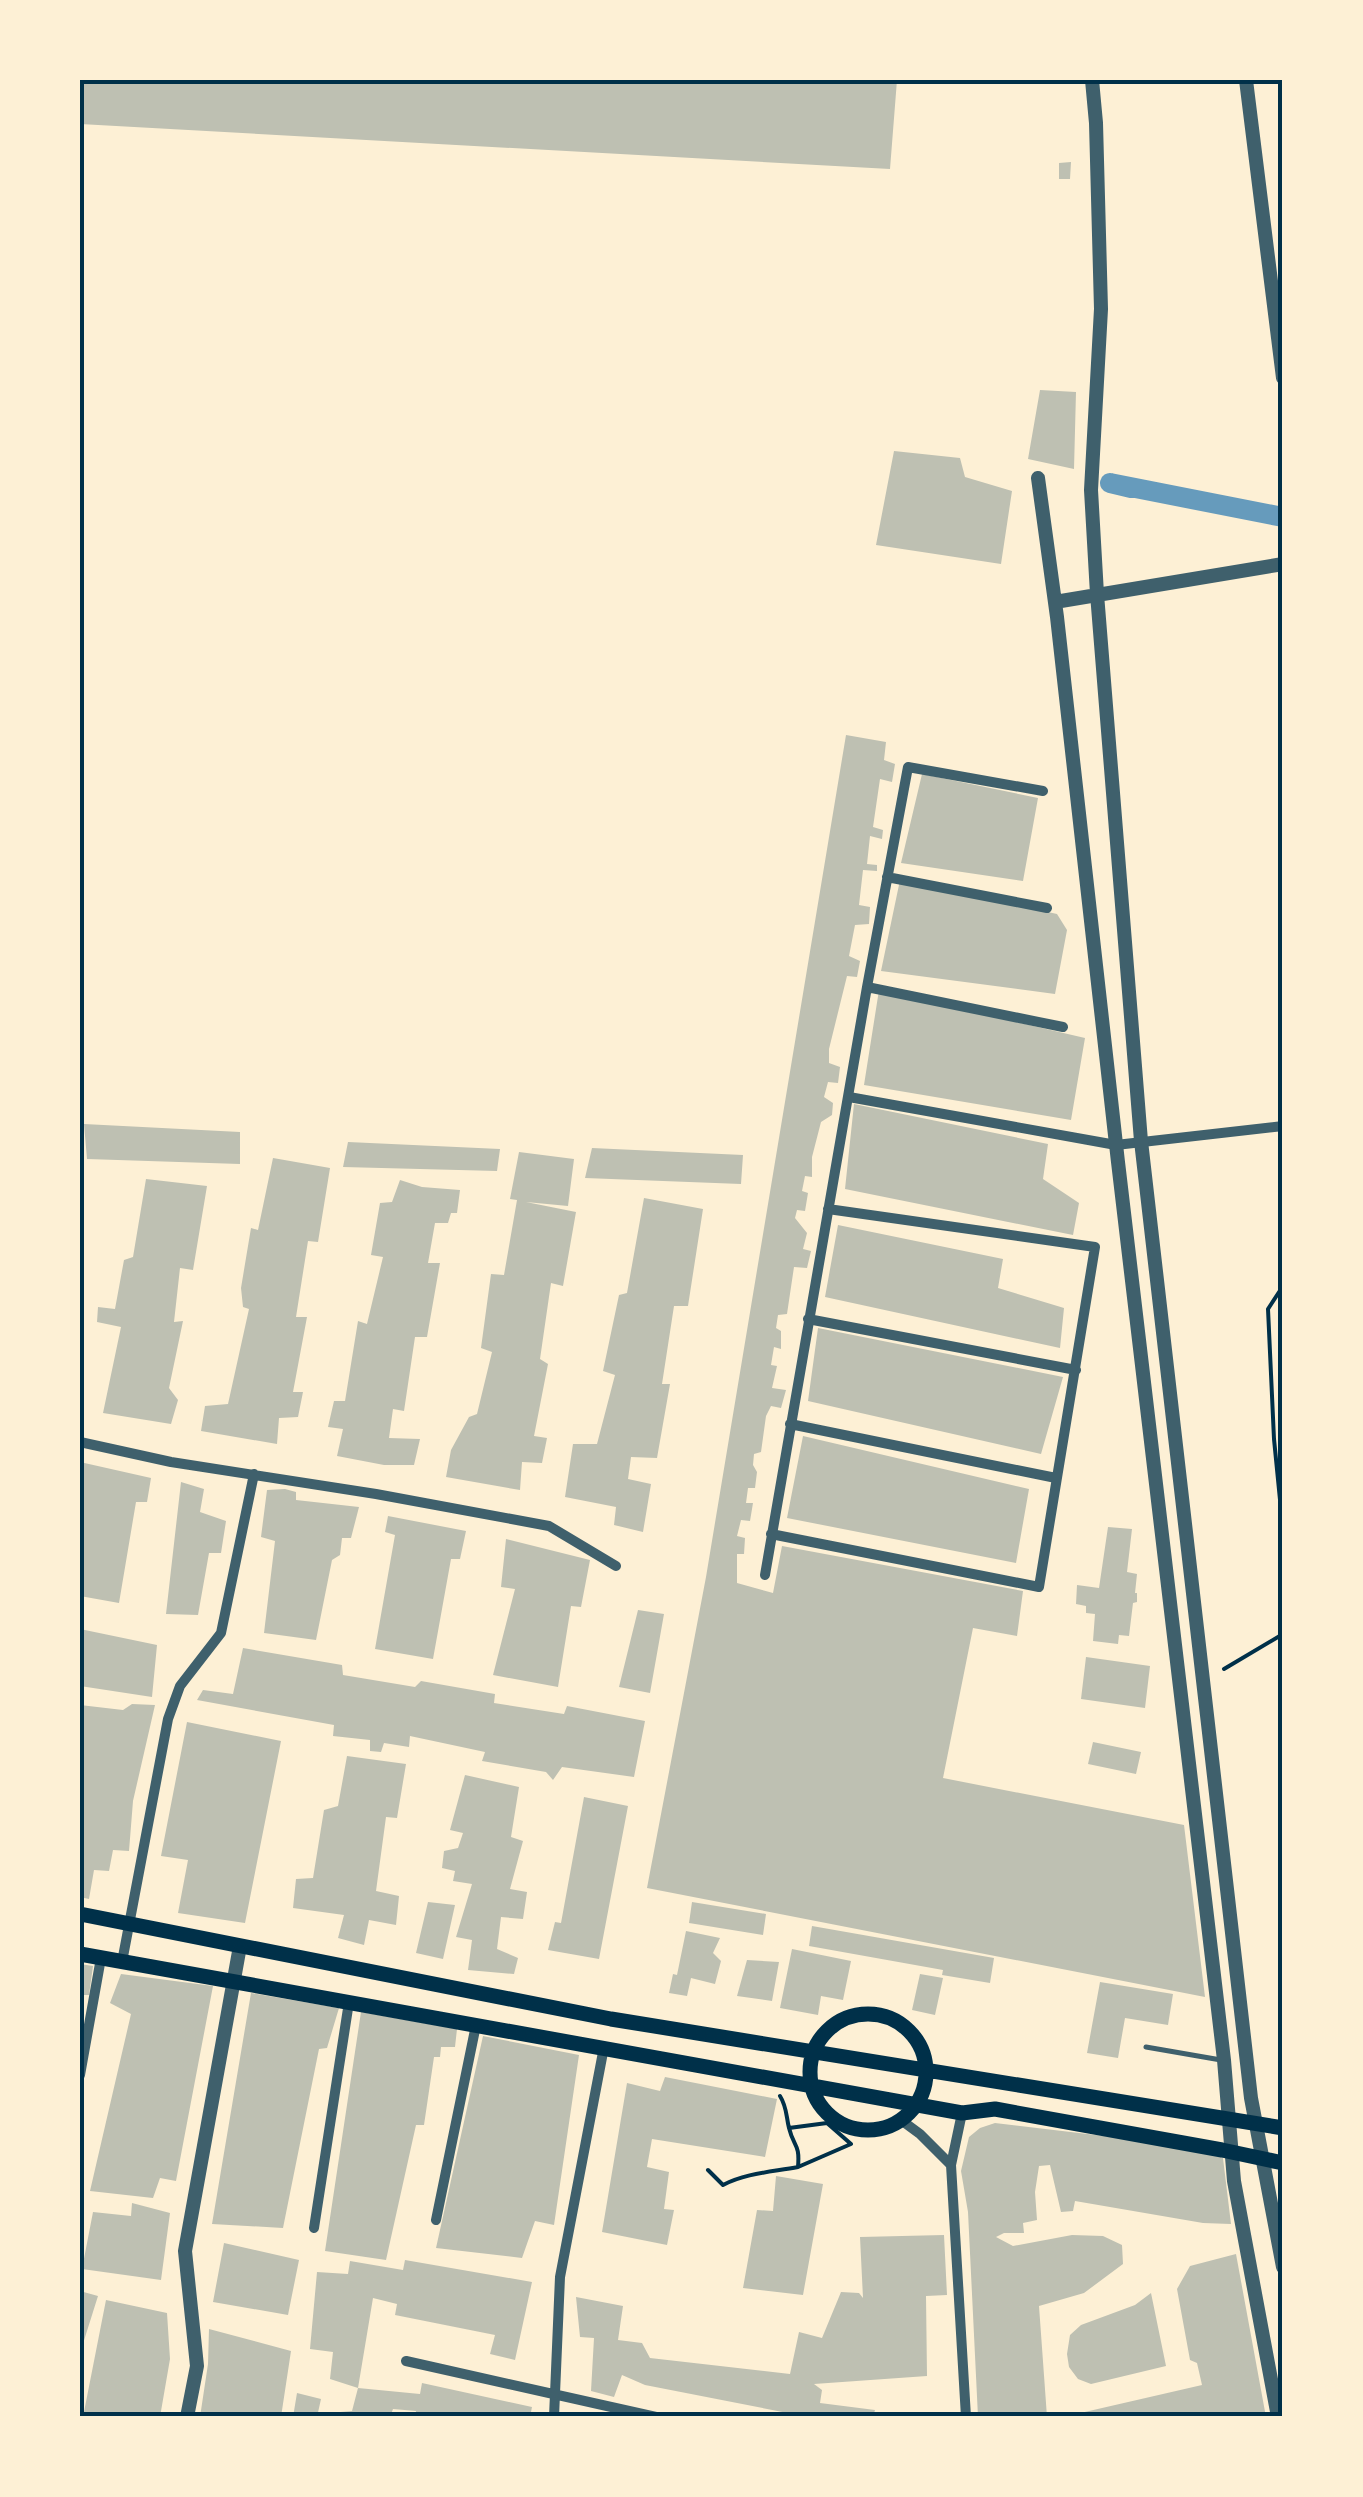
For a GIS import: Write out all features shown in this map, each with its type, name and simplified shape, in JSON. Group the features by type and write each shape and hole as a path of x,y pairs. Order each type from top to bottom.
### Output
{"main road":[{"path":"80,1914 611,2019 1283,2128"},
{"path":"80,1954 962,2113 996,2109 1283,2163"},
{"path":"866,2014 889,2017 908,2029 924,2052 927,2070 917,2104 901,2120 870,2130 850,2127 819,2104 811,2085 810,2062 826,2032 844,2018 866,2014"}],"street":[{"path":"1092,80 1101,309 1091,490 1142,1142 1256,2123 1283,2267"},
{"path":"1246,80 1283,378"},
{"path":"1038,478 1224,2060 1234,2181 1278,2417"},
{"path":"1055,602 1283,564"},
{"path":"764,1574 908,767 1043,792"},
{"path":"887,877 1048,908"},
{"path":"866,987 1063,1028"},
{"path":"849,1097 1116,1145 1283,1126"},
{"path":"771,1534 1038,1587 1095,1247 828,1209"},
{"path":"808,1319 1076,1370"},
{"path":"790,1424 1056,1478"},
{"path":"80,1442 171,1462 548,1526 616,1566"},
{"path":"122,1962 168,1719 180,1686 221,1633 254,1474"},
{"path":"187,2417 197,2366 184,2251 240,1946"},
{"path":"80,2075 100,1958"},
{"path":"314,2228 349,2002"},
{"path":"436,2220 476,2025"},
{"path":"554,2417 560,2277 604,2047"},
{"path":"962,2113 952,2165 966,2417"},
{"path":"901,2120 952,2165"},
{"path":"406,2360 656,2417"}],"lane":[{"path":"1146,2047 1224,2060"}],"path":[{"path":"1283,1286 1268,1309 1283,1530"},
{"path":"1224,1669 1283,1634"},
{"path":"786,2106 789,2128 799,2149 798,2167"},
{"path":"708,2170 723,2184 742,2175 798,2167 851,2144 827,2123 789,2128"}],"building":[{"path":"80,80 897,80 890,169 80,124"},
{"path":"1071,162 1070,179 1059,179 1059,163"},
{"path":"1040,390 1076,392 1074,469 1028,459"},
{"path":"894,451 960,458 965,477 1012,491 1001,564 876,545"},
{"path":"846,735 886,742 884,760 895,764 892,782 880,779 873,827 883,830 882,839 870,836 867,864 877,865 877,871 863,870 859,905 870,907 869,924 855,925 849,956 860,961 857,977 847,976 829,1049 829,1063 840,1067 838,1083 828,1082 824,1097 833,1103 832,1115 821,1122 812,1157 812,1177 805,1176 802,1191 808,1193 805,1211 797,1210 795,1218 807,1233 803,1249 811,1251 807,1268 794,1267 787,1314 778,1315 776,1328 781,1331 781,1349 774,1347 771,1365 777,1366 772,1388 786,1390 781,1408 771,1406 766,1416 761,1452 754,1454 755,1488 748,1488 746,1503 753,1503 750,1521 741,1520 737,1536 745,1538 744,1554 737,1554 737,1583 773,1593 782,1546 1023,1591 1017,1636 973,1628 943,1778 1184,1825 1205,1997 647,1888 706,1577"},
{"path":"922,774 1038,798 1023,881 901,863"},
{"path":"900,880 1057,914 1067,930 1055,994 881,971"},
{"path":"879,990 1085,1038 1071,1120 864,1085"},
{"path":"854,1104 1048,1144 1043,1179 1079,1203 1073,1235 845,1189"},
{"path":"84,1124 240,1132 240,1164 87,1159"},
{"path":"348,1142 500,1149 497,1171 343,1167"},
{"path":"592,1148 743,1155 741,1184 585,1178"},
{"path":"519,1152 574,1159 568,1206 526,1202 576,1212 563,1286 551,1283 540,1359 548,1364 534,1436 547,1438 542,1463 522,1462 520,1490 446,1477 451,1450 469,1417 477,1414 492,1352 481,1348 491,1274 504,1275 517,1200 510,1199"},
{"path":"273,1158 330,1168 318,1242 308,1241 296,1317 307,1317 293,1392 303,1392 298,1417 279,1418 277,1444 201,1431 205,1406 228,1404 249,1309 243,1307 241,1288 251,1228 258,1230"},
{"path":"146,1179 207,1186 193,1270 180,1268 174,1322 183,1321 169,1388 178,1400 171,1424 103,1413 121,1327 97,1322 98,1307 115,1309 124,1260 133,1257"},
{"path":"400,1180 422,1187 460,1190 457,1213 451,1213 448,1223 435,1223 428,1263 440,1263 427,1337 415,1337 404,1411 393,1409 389,1438 420,1439 414,1465 384,1465 337,1456 343,1429 328,1427 334,1401 345,1401 358,1321 367,1324 383,1257 371,1255 380,1203 392,1202"},
{"path":"644,1198 703,1209 688,1306 674,1306 662,1384 670,1384 657,1458 631,1457 628,1479 651,1484 643,1532 614,1525 616,1507 565,1497 573,1444 597,1444 615,1375 603,1371 619,1295 627,1293"},
{"path":"838,1225 1003,1259 998,1288 1064,1308 1060,1348 825,1297"},
{"path":"818,1328 1063,1377 1041,1454 808,1401"},
{"path":"803,1436 1029,1489 1016,1563 787,1518"},
{"path":"80,1462 151,1478 147,1502 136,1502 119,1603 80,1596"},
{"path":"181,1482 204,1489 200,1512 226,1521 221,1553 209,1553 198,1615 166,1614"},
{"path":"267,1490 296,1492 296,1500 359,1507 351,1538 342,1538 340,1555 332,1560 316,1640 264,1633 275,1541 261,1537"},
{"path":"388,1516 466,1531 460,1559 451,1559 433,1659 375,1649 395,1535 385,1532"},
{"path":"1108,1527 1132,1529 1127,1572 1137,1574 1137,1602 1133,1603 1129,1636 1119,1635 1118,1644 1093,1641 1095,1614 1086,1613 1086,1606 1076,1604 1077,1585 1099,1588"},
{"path":"506,1539 590,1560 581,1607 571,1606 558,1687 493,1675 515,1589 501,1587"},
{"path":"638,1610 664,1614 650,1693 619,1687"},
{"path":"80,1629 157,1645 152,1697 80,1686"},
{"path":"243,1648 342,1665 343,1675 415,1687 421,1681 495,1694 494,1703 564,1714 567,1706 645,1721 634,1777 562,1767 553,1780 546,1772 482,1761 485,1752 410,1736 409,1747 384,1743 381,1752 370,1751 370,1740 333,1736 334,1725 197,1700 203,1690 233,1694"},
{"path":"1086,1657 1150,1666 1145,1708 1081,1699"},
{"path":"132,1704 155,1705 133,1801 129,1851 113,1850 109,1871 94,1870 89,1899 80,1897 80,1705 123,1710"},
{"path":"187,1722 281,1741 245,1923 178,1913 188,1860 161,1856"},
{"path":"1093,1742 1141,1752 1136,1774 1088,1764"},
{"path":"347,1756 406,1764 397,1818 386,1817 376,1891 399,1896 396,1925 369,1920 364,1945 338,1938 344,1915 293,1908 296,1879 313,1878 324,1810 338,1806"},
{"path":"465,1775 519,1787 511,1837 523,1841 510,1889 527,1892 523,1919 501,1917 497,1949 518,1958 514,1974 468,1970 472,1940 456,1937 472,1884 453,1881 455,1871 442,1868 444,1851 458,1848 463,1833 450,1830"},
{"path":"584,1797 628,1806 599,1959 548,1950 555,1922 561,1923"},
{"path":"428,1902 455,1905 443,1959 416,1953"},
{"path":"692,1902 766,1914 763,1935 689,1923"},
{"path":"812,1926 994,1958 990,1983 942,1975 943,1970 809,1946"},
{"path":"686,1931 720,1938 713,1953 721,1961 715,1984 691,1978 687,1996 669,1993"},
{"path":"792,1949 851,1961 843,2000 821,1996 818,2015 780,2008"},
{"path":"747,1960 779,1962 772,2001 737,1996"},
{"path":"80,1964 93,1966 89,1995 80,1995"},
{"path":"121,1974 213,1986 176,2181 160,2178 153,2198 90,2191 131,2014 110,2003"},
{"path":"920,1974 943,1978 935,2015 912,2010"},
{"path":"1100,1982 1173,1994 1168,2025 1125,2018 1118,2058 1087,2053"},
{"path":"251,1993 339,2008 327,2048 319,2049 283,2228 212,2224"},
{"path":"361,2012 457,2029 455,2047 441,2047 440,2057 434,2057 424,2125 416,2125 386,2260 325,2251"},
{"path":"483,2036 579,2055 554,2225 535,2221 522,2258 436,2248"},
{"path":"665,2077 777,2099 765,2157 652,2139 647,2167 669,2172 664,2209 674,2210 667,2245 602,2232 627,2083 660,2091"},
{"path":"995,2123 1222,2150 1231,2224 1203,2223 1075,2201 1073,2211 1061,2212 1050,2165 1039,2166 1035,2192 1037,2220 1023,2223 1024,2233 996,2237 1013,2246 1072,2235 1103,2236 1122,2245 1123,2264 1084,2293 1039,2306 1047,2417 978,2417 968,2212 961,2171 969,2137"},
{"path":"776,2176 823,2184 803,2295 743,2288 757,2210 773,2211"},
{"path":"132,2203 170,2213 161,2280 82,2269 93,2212 131,2216"},
{"path":"944,2235 947,2295 926,2296 927,2376 814,2384 822,2390 820,2403 875,2410 873,2417 808,2417 645,2385 622,2375 614,2397 591,2391 594,2338 580,2337 576,2297 623,2306 618,2340 642,2343 650,2358 790,2374 799,2332 822,2338 841,2292 859,2293 863,2298 860,2237"},
{"path":"224,2243 299,2260 288,2315 213,2302"},
{"path":"1236,2254 1266,2417 1063,2417 1202,2385 1197,2363 1190,2360 1177,2289 1190,2266"},
{"path":"405,2260 532,2282 515,2360 490,2354 495,2335 395,2315 397,2304 373,2298 358,2388 330,2379 333,2352 310,2349 317,2272 348,2274 350,2261 403,2270"},
{"path":"80,2291 98,2296 81,2350 80,2350"},
{"path":"1151,2293 1166,2366 1091,2384 1078,2379 1069,2367 1070,2335 1081,2325 1135,2305"},
{"path":"106,2300 167,2313 170,2359 160,2417 83,2417"},
{"path":"209,2329 291,2351 281,2417 200,2417"},
{"path":"422,2383 532,2407 530,2417 415,2417 416,2411 393,2409 390,2417 329,2417 329,2413 352,2411 358,2388 420,2394"},
{"path":"297,2393 321,2399 317,2417 293,2417"}],"waterway":[{"path":"1131,488 1110,483 1283,517"}]}
